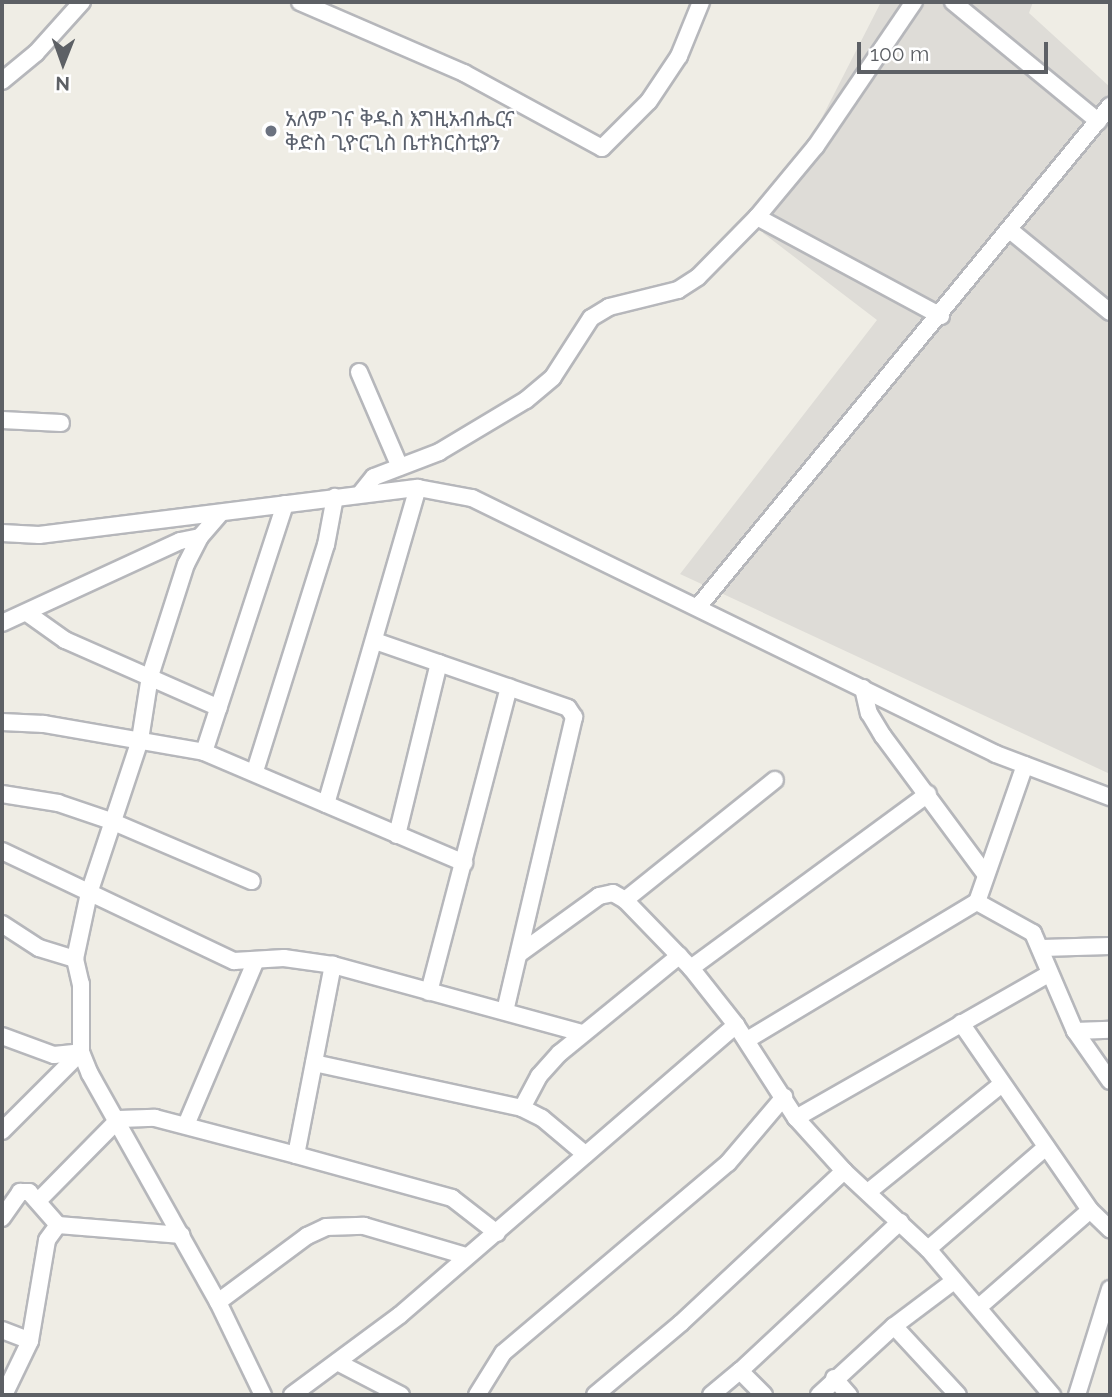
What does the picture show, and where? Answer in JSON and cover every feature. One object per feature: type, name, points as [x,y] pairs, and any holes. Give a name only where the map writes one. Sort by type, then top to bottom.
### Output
[{"type":"street","points":[[2,81],[36,53],[82,2]]},
{"type":"street","points":[[300,2],[464,73],[602,148],[649,101],[679,55],[702,2]]},
{"type":"street","points":[[360,494],[374,478],[484,428],[526,400],[553,377],[591,317],[609,307],[678,290],[698,277],[757,217],[816,146],[914,2]]},
{"type":"street","points":[[953,2],[1098,121]]},
{"type":"street","points":[[698,607],[1011,231],[1110,106]]},
{"type":"street","points":[[757,217],[941,316]]},
{"type":"street","points":[[1011,231],[1110,312]]},
{"type":"street","points":[[359,372],[400,467]]},
{"type":"street","points":[[2,420],[61,423]]},
{"type":"street","points":[[326,804],[418,488]]},
{"type":"street","points":[[2,533],[39,535],[219,515],[335,497],[418,488],[472,498],[1026,765],[1110,797]]},
{"type":"street","points":[[255,771],[326,545],[335,497]]},
{"type":"street","points":[[204,752],[268,544],[285,504]]},
{"type":"street","points":[[219,515],[200,537],[186,564],[150,676],[139,740],[89,893],[75,960],[81,984],[81,1052],[218,1301],[263,1395]]},
{"type":"street","points":[[2,623],[180,541],[200,537]]},
{"type":"street","points":[[26,613],[65,640],[219,708]]},
{"type":"street","points":[[375,641],[568,708],[574,717],[505,1011]]},
{"type":"street","points":[[397,835],[439,663]]},
{"type":"street","points":[[429,992],[509,687]]},
{"type":"street","points":[[863,688],[869,713],[883,736],[986,875]]},
{"type":"street","points":[[2,722],[44,724],[204,752],[255,771],[464,863]]},
{"type":"street","points":[[747,1040],[976,902],[1026,765]]},
{"type":"street","points":[[625,900],[775,780]]},
{"type":"street","points":[[2,794],[58,803],[111,821],[252,881]]},
{"type":"street","points":[[522,1108],[539,1076],[582,1033],[928,794]]},
{"type":"street","points":[[2,850],[234,961],[284,958],[333,965],[582,1033]]},
{"type":"street","points":[[519,954],[599,896],[613,893],[625,900],[685,962],[747,1040],[796,1118],[844,1171],[928,1249],[1052,1395]]},
{"type":"street","points":[[976,902],[1015,919],[1033,933],[1042,948],[1075,1031],[1110,1081]]},
{"type":"street","points":[[2,924],[39,948],[75,960]]},
{"type":"street","points":[[1042,948],[1110,946]]},
{"type":"street","points":[[186,1125],[256,960]]},
{"type":"street","points":[[296,1155],[333,965]]},
{"type":"street","points":[[796,1118],[1051,973]]},
{"type":"street","points":[[961,1023],[1090,1210],[1110,1229]]},
{"type":"street","points":[[292,1395],[400,1315],[736,1026]]},
{"type":"street","points":[[1075,1031],[1110,1030]]},
{"type":"street","points":[[2,1036],[54,1055],[81,1052]]},
{"type":"street","points":[[2,1130],[81,1052]]},
{"type":"street","points":[[314,1063],[522,1108],[542,1118],[586,1155]]},
{"type":"street","points":[[868,1192],[1002,1084]]},
{"type":"street","points":[[477,1395],[503,1353],[728,1163],[784,1097]]},
{"type":"street","points":[[39,1200],[119,1119],[155,1118],[452,1198],[497,1233]]},
{"type":"street","points":[[928,1249],[1046,1147]]},
{"type":"street","points":[[596,1395],[681,1323],[844,1171]]},
{"type":"street","points":[[2,1219],[20,1192],[39,1200],[58,1226],[182,1236]]},
{"type":"street","points":[[979,1307],[1090,1210]]},
{"type":"street","points":[[711,1395],[900,1222]]},
{"type":"street","points":[[4,1395],[30,1341],[47,1240],[58,1226]]},
{"type":"street","points":[[218,1301],[307,1236],[326,1227],[364,1226],[466,1256]]},
{"type":"street","points":[[818,1395],[894,1326],[954,1281]]},
{"type":"street","points":[[1077,1395],[1110,1289]]},
{"type":"street","points":[[894,1326],[958,1395]]},
{"type":"street","points":[[2,1330],[30,1341]]},
{"type":"street","points":[[337,1362],[401,1395]]},
{"type":"street","points":[[740,1371],[764,1395]]},
{"type":"street","points":[[834,1378],[849,1395]]},
{"type":"shaded area","points":[[881,2],[1033,2],[1029,13],[1110,87],[1110,774],[680,574],[877,320],[763,233]]},
{"type":"place","name":"አለም ገና ቅዱስ እግዚአብሔርና ቅድስ ጊዮርጊስ ቤተክርስቲያን","points":[[271,131]]}]
